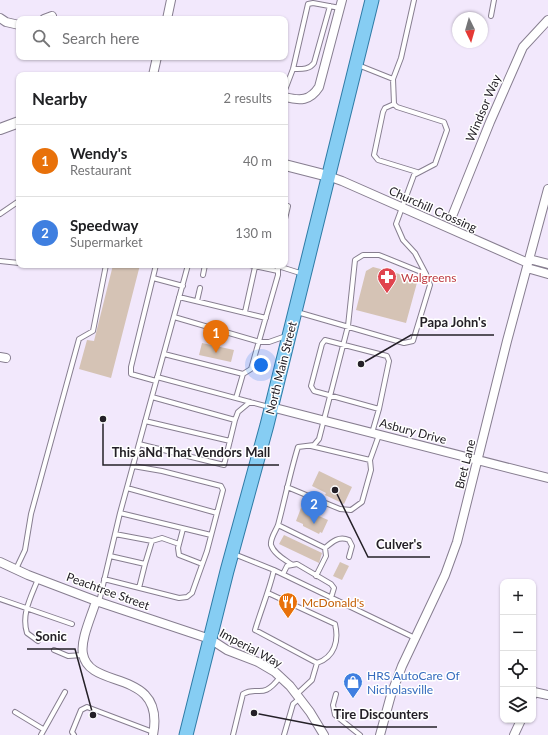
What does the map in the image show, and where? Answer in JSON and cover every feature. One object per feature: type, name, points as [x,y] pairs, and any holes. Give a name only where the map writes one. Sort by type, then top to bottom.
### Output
[{"type":"main road","name":"North Main Street","points":[[186,735],[271,407],[372,0]]},
{"type":"street","points":[[167,16],[171,0]]},
{"type":"street","points":[[288,98],[302,100],[307,99],[316,92],[322,80],[341,4]]},
{"type":"street","points":[[0,18],[6,22],[16,24]]},
{"type":"street","name":"Windsor Way","points":[[453,214],[490,122],[523,47],[548,20]]},
{"type":"street","points":[[154,72],[156,60]]},
{"type":"street","points":[[0,129],[16,123]]},
{"type":"street","points":[[288,166],[328,176]]},
{"type":"street","name":"Churchill Crossing","points":[[328,176],[336,178],[528,263]]},
{"type":"street","name":"Bret Lane","points":[[380,735],[394,685],[454,554],[548,189]]},
{"type":"street","points":[[528,263],[548,264]]},
{"type":"street","points":[[528,263],[548,274]]},
{"type":"street","name":"Asbury Drive","points":[[271,407],[548,478]]},
{"type":"street","name":"Peachtree Street","points":[[0,562],[16,570],[97,601],[210,639]]},
{"type":"street","points":[[97,601],[84,641],[83,655],[89,667],[129,684],[143,692],[152,705],[154,712],[154,734]]},
{"type":"street","name":"Imperial Way","points":[[210,639],[227,650],[258,662],[281,677],[299,696],[324,735]]},
{"type":"street","points":[[536,692],[548,695]]},
{"type":"street","points":[[514,735],[520,723]]},
{"type":"lane","points":[[394,104],[393,79],[400,58],[414,0]]},
{"type":"lane","points":[[492,16],[494,0]]},
{"type":"lane","points":[[288,82],[293,69],[308,4],[313,3],[330,6],[341,4]]},
{"type":"lane","points":[[293,69],[305,69],[311,67],[314,63],[330,6]]},
{"type":"lane","points":[[356,64],[393,79]]},
{"type":"lane","points":[[394,104],[397,107],[444,122],[446,125],[447,130],[435,164],[430,168],[417,172],[378,160],[374,155],[383,112],[385,108],[394,104]]},
{"type":"lane","points":[[294,311],[404,343],[413,341],[430,285],[415,253],[403,240],[396,224],[414,175],[417,172]]},
{"type":"lane","points":[[0,214],[16,203]]},
{"type":"lane","points":[[311,446],[319,439],[348,326],[355,260],[363,255],[379,255],[426,274]]},
{"type":"lane","points":[[0,261],[16,263]]},
{"type":"lane","points":[[16,570],[25,550],[31,514],[79,339],[93,331],[105,268]]},
{"type":"lane","points":[[155,268],[131,367],[131,374],[271,407]]},
{"type":"lane","points":[[97,601],[187,268]]},
{"type":"lane","points":[[203,275],[204,268]]},
{"type":"lane","points":[[245,312],[255,268]]},
{"type":"lane","points":[[236,398],[243,374],[251,369],[260,342],[278,271],[264,268]]},
{"type":"lane","points":[[286,268],[303,274]]},
{"type":"lane","points":[[153,278],[183,286]]},
{"type":"lane","points":[[197,301],[200,288]]},
{"type":"lane","points":[[180,297],[266,318]]},
{"type":"lane","points":[[174,318],[260,342],[269,342],[288,335]]},
{"type":"lane","points":[[287,487],[340,510],[351,510],[362,502],[371,470],[370,460],[389,361],[387,356],[325,340],[322,344],[311,386],[314,391],[379,409]]},
{"type":"lane","points":[[164,354],[243,374]]},
{"type":"lane","points":[[152,397],[235,420]]},
{"type":"lane","points":[[139,444],[224,465],[238,412],[250,402]]},
{"type":"lane","points":[[146,421],[230,441]]},
{"type":"lane","points":[[331,598],[333,587],[297,564],[291,564],[277,554],[271,545],[278,525],[298,447],[304,445],[311,446],[370,460]]},
{"type":"lane","points":[[104,579],[179,598],[187,597],[192,593],[202,564],[223,490],[221,486],[162,471],[133,466]]},
{"type":"lane","points":[[127,488],[217,513]]},
{"type":"lane","points":[[120,513],[211,535]]},
{"type":"lane","points":[[278,525],[325,548]]},
{"type":"lane","points":[[183,529],[178,548],[181,557],[202,564]]},
{"type":"lane","points":[[115,534],[152,541],[162,538],[179,544]]},
{"type":"lane","points":[[325,548],[334,540],[343,537],[349,540],[352,546],[349,557]]},
{"type":"lane","points":[[139,588],[152,541]]},
{"type":"lane","points":[[316,576],[326,556],[325,548]]},
{"type":"lane","points":[[232,553],[283,574],[415,638]]},
{"type":"lane","points":[[110,556],[145,564]]},
{"type":"lane","points":[[283,574],[287,566],[291,564]]},
{"type":"lane","points":[[268,593],[312,612],[335,624],[337,634],[334,648],[326,660],[317,663],[255,630],[261,608],[268,593],[274,570]]},
{"type":"lane","points":[[38,578],[26,608],[24,624],[27,634],[38,641]]},
{"type":"lane","points":[[0,600],[72,624]]},
{"type":"lane","points":[[54,650],[68,656],[83,655]]},
{"type":"lane","points":[[284,735],[293,704],[312,680],[317,663]]},
{"type":"lane","points":[[233,735],[243,694],[247,692],[264,692],[273,686],[281,677]]},
{"type":"lane","points":[[41,735],[65,692]]},
{"type":"lane","points":[[336,694],[333,704],[335,716],[360,735]]},
{"type":"lane","points":[[74,735],[72,732],[81,710],[87,707],[154,734]]},
{"type":"lane","points":[[16,712],[43,729]]},
{"type":"building","name":"Walgreens","points":[[373,267],[418,279],[406,323],[356,310],[366,271]]},
{"type":"building","points":[[112,268],[139,268],[111,378],[79,369],[87,340],[94,341]]},
{"type":"building","points":[[202,343],[234,350],[231,362],[199,355]]},
{"type":"building","points":[[319,471],[352,487],[344,504],[325,495],[326,493],[312,486]]},
{"type":"building","points":[[301,508],[328,520],[322,533],[320,532],[319,534],[296,521]]},
{"type":"building","points":[[284,535],[322,553],[319,563],[279,544]]},
{"type":"building","points":[[340,562],[349,566],[342,580],[333,576]]},
{"type":"place","name":"Walgreens","points":[[387,294]]},
{"type":"place","name":"Wendy's","points":[[216,353]]},
{"type":"place","name":"Papa John's","points":[[361,364]]},
{"type":"place","name":"This aNd That Vendors Mall","points":[[103,419]]},
{"type":"place","name":"Culver's","points":[[335,490]]},
{"type":"place","name":"Speedway","points":[[314,524]]},
{"type":"place","name":"McDonald's","points":[[288,619]]},
{"type":"place","name":"HRS AutoCare Of Nicholasville","points":[[353,699]]},
{"type":"place","name":"Tire Discounters","points":[[254,713]]},
{"type":"place","name":"Sonic","points":[[93,715]]}]
